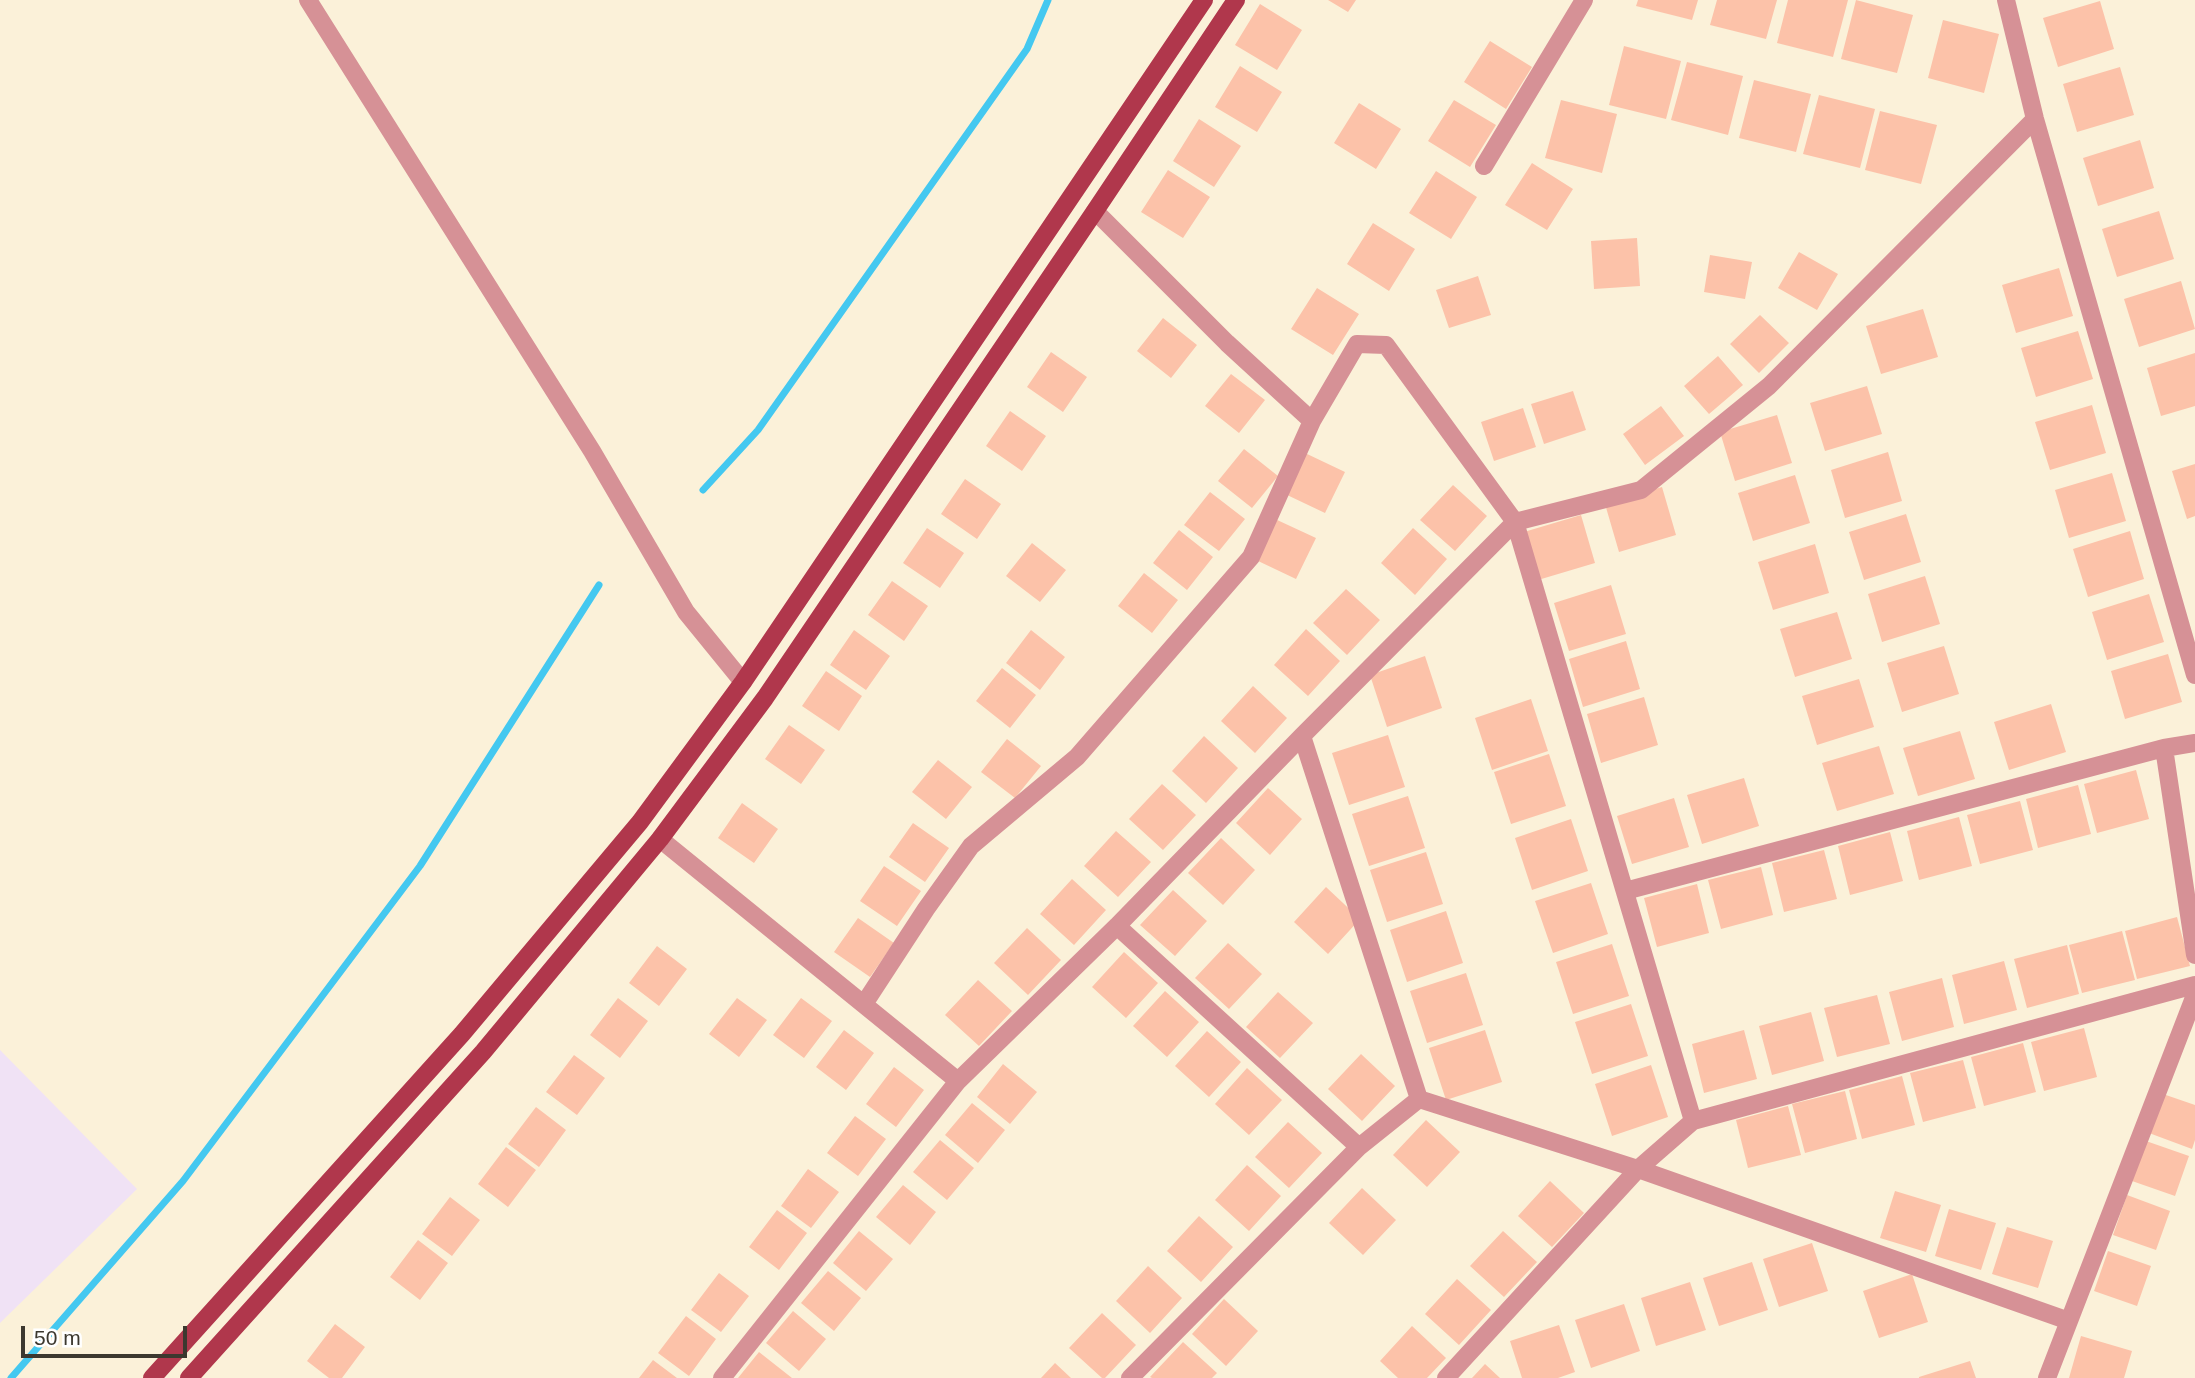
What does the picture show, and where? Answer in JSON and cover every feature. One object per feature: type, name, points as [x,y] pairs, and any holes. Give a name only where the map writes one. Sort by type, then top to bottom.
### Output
[{"type":"main road","points":[[152,1378],[463,1034],[640,822],[743,682],[1203,0]]},
{"type":"main road","points":[[189,1378],[483,1052],[660,839],[765,698],[1236,0]]},
{"type":"street","points":[[308,0],[592,451],[686,612],[743,682]]},
{"type":"street","points":[[1484,166],[1584,0]]},
{"type":"street","points":[[2006,0],[2035,119],[2195,675]]},
{"type":"street","points":[[722,1378],[958,1081],[1116,926],[1301,736],[1516,522],[1641,490],[1769,386],[2035,119]]},
{"type":"street","points":[[1096,211],[1227,343],[1312,421]]},
{"type":"street","points":[[864,1004],[971,846],[1077,757],[1251,557],[1312,421],[1357,344],[1386,345],[1516,522],[1693,1121]]},
{"type":"street","points":[[1301,736],[1419,1099]]},
{"type":"street","points":[[1625,891],[2164,748],[2195,743]]},
{"type":"street","points":[[2164,748],[2195,955]]},
{"type":"street","points":[[660,839],[958,1081]]},
{"type":"street","points":[[1116,926],[1359,1147]]},
{"type":"street","points":[[1446,1378],[1638,1169],[1693,1121],[2195,985]]},
{"type":"street","points":[[2047,1378],[2195,995]]},
{"type":"street","points":[[1130,1378],[1359,1147],[1419,1099]]},
{"type":"street","points":[[1419,1099],[1638,1169],[2069,1321]]},
{"type":"shaded area","points":[[0,1050],[137,1189],[0,1323]]},
{"type":"building","points":[[1328,0],[1356,0],[1348,12]]},
{"type":"building","points":[[1638,0],[1698,0],[1692,20],[1636,6]]},
{"type":"building","points":[[1717,0],[1777,0],[1766,39],[1710,25]]},
{"type":"building","points":[[1788,0],[1848,0],[1833,57],[1777,43]]},
{"type":"building","points":[[1856,0],[1913,15],[1897,73],[1841,59]]},
{"type":"building","points":[[2100,1],[2114,49],[2058,67],[2043,18]]},
{"type":"building","points":[[1260,4],[1302,30],[1277,70],[1235,45]]},
{"type":"building","points":[[1943,20],[1999,34],[1984,93],[1928,78]]},
{"type":"building","points":[[1490,41],[1532,67],[1506,109],[1464,82]]},
{"type":"building","points":[[1624,46],[1681,61],[1666,119],[1609,105]]},
{"type":"building","points":[[1687,62],[1743,76],[1728,135],[1671,120]]},
{"type":"building","points":[[1240,66],[1282,92],[1257,132],[1215,107]]},
{"type":"building","points":[[2120,67],[2134,115],[2077,132],[2063,84]]},
{"type":"building","points":[[1754,80],[1811,94],[1796,152],[1739,138]]},
{"type":"building","points":[[1819,95],[1875,109],[1860,168],[1803,154]]},
{"type":"building","points":[[1454,100],[1496,125],[1470,167],[1428,141]]},
{"type":"building","points":[[1561,100],[1617,114],[1602,173],[1545,158]]},
{"type":"building","points":[[1359,103],[1401,129],[1376,169],[1334,143]]},
{"type":"building","points":[[1880,111],[1937,125],[1921,184],[1865,170]]},
{"type":"building","points":[[1199,119],[1241,146],[1214,187],[1173,161]]},
{"type":"building","points":[[2140,140],[2154,188],[2098,206],[2083,158]]},
{"type":"building","points":[[1532,163],[1573,189],[1547,230],[1505,205]]},
{"type":"building","points":[[1168,170],[1210,197],[1183,238],[1141,212]]},
{"type":"building","points":[[1436,171],[1477,197],[1451,239],[1409,213]]},
{"type":"building","points":[[2159,211],[2174,259],[2117,277],[2102,229]]},
{"type":"building","points":[[1373,223],[1415,249],[1389,291],[1347,264]]},
{"type":"building","points":[[1637,238],[1640,286],[1594,289],[1591,241]]},
{"type":"building","points":[[1799,252],[1838,274],[1817,310],[1778,288]]},
{"type":"building","points":[[1710,255],[1752,262],[1745,299],[1704,292]]},
{"type":"building","points":[[2059,268],[2073,316],[2016,333],[2002,285]]},
{"type":"building","points":[[1478,276],[1491,315],[1449,328],[1436,290]]},
{"type":"building","points":[[2181,281],[2195,329],[2139,347],[2124,299]]},
{"type":"building","points":[[1317,288],[1359,314],[1333,355],[1291,329]]},
{"type":"building","points":[[1923,309],[1938,357],[1881,374],[1866,326]]},
{"type":"building","points":[[1760,315],[1789,343],[1759,373],[1730,344]]},
{"type":"building","points":[[1163,318],[1197,345],[1171,378],[1137,351]]},
{"type":"building","points":[[2078,331],[2093,379],[2036,397],[2021,348]]},
{"type":"building","points":[[1051,352],[1087,377],[1063,412],[1027,387]]},
{"type":"building","points":[[2195,353],[2195,406],[2161,416],[2147,368]]},
{"type":"building","points":[[1718,356],[1743,385],[1709,414],[1684,386]]},
{"type":"building","points":[[1231,374],[1265,400],[1239,433],[1205,406]]},
{"type":"building","points":[[1867,386],[1882,434],[1825,451],[1810,403]]},
{"type":"building","points":[[1573,391],[1586,430],[1544,444],[1531,404]]},
{"type":"building","points":[[2092,405],[2106,453],[2050,470],[2035,422]]},
{"type":"building","points":[[1661,406],[1684,436],[1645,465],[1623,434]]},
{"type":"building","points":[[1523,408],[1536,447],[1494,461],[1481,422]]},
{"type":"building","points":[[1010,411],[1046,436],[1022,471],[986,446]]},
{"type":"building","points":[[1777,415],[1792,463],[1735,481],[1720,432]]},
{"type":"building","points":[[1244,449],[1278,476],[1252,508],[1218,481]]},
{"type":"building","points":[[1888,452],[1902,501],[1845,518],[1831,470]]},
{"type":"building","points":[[1305,453],[1345,472],[1325,513],[1285,494]]},
{"type":"building","points":[[2195,464],[2195,516],[2187,519],[2172,471]]},
{"type":"building","points":[[2112,473],[2126,521],[2069,538],[2055,490]]},
{"type":"building","points":[[1795,475],[1810,523],[1753,541],[1738,493]]},
{"type":"building","points":[[965,479],[1001,504],[977,539],[941,514]]},
{"type":"building","points":[[1453,485],[1487,516],[1455,551],[1420,520]]},
{"type":"building","points":[[1662,487],[1676,535],[1619,552],[1605,504]]},
{"type":"building","points":[[1210,492],[1245,519],[1219,551],[1184,525]]},
{"type":"building","points":[[1906,514],[1921,562],[1864,580],[1849,532]]},
{"type":"building","points":[[1581,515],[1595,563],[1538,580],[1524,532]]},
{"type":"building","points":[[1275,519],[1316,538],[1296,579],[1256,560]]},
{"type":"building","points":[[927,528],[964,553],[940,588],[903,563]]},
{"type":"building","points":[[1413,528],[1447,559],[1415,595],[1381,563]]},
{"type":"building","points":[[1179,530],[1213,557],[1187,590],[1153,563]]},
{"type":"building","points":[[2130,531],[2144,579],[2088,597],[2073,549]]},
{"type":"building","points":[[1032,543],[1066,570],[1040,602],[1006,576]]},
{"type":"building","points":[[1815,544],[1829,593],[1773,610],[1758,562]]},
{"type":"building","points":[[1144,573],[1178,600],[1152,633],[1118,606]]},
{"type":"building","points":[[1925,576],[1940,624],[1882,642],[1868,594]]},
{"type":"building","points":[[892,581],[928,606],[904,641],[868,615]]},
{"type":"building","points":[[1611,585],[1626,634],[1569,651],[1554,603]]},
{"type":"building","points":[[1346,589],[1380,620],[1347,655],[1313,623]]},
{"type":"building","points":[[2149,594],[2164,642],[2107,660],[2092,612]]},
{"type":"building","points":[[1837,612],[1852,659],[1795,677],[1780,629]]},
{"type":"building","points":[[1306,629],[1340,661],[1308,696],[1274,665]]},
{"type":"building","points":[[854,630],[890,656],[866,690],[830,665]]},
{"type":"building","points":[[1031,630],[1065,657],[1040,690],[1006,663]]},
{"type":"building","points":[[1626,641],[1640,689],[1583,707],[1569,659]]},
{"type":"building","points":[[1944,646],[1959,694],[1902,712],[1887,663]]},
{"type":"building","points":[[2168,654],[2182,702],[2125,719],[2111,671]]},
{"type":"building","points":[[1425,656],[1442,708],[1387,727],[1370,675]]},
{"type":"building","points":[[1002,668],[1036,695],[1010,728],[976,701]]},
{"type":"building","points":[[826,671],[862,696],[839,731],[802,706]]},
{"type":"building","points":[[1859,679],[1874,727],[1817,745],[1802,696]]},
{"type":"building","points":[[1253,686],[1287,718],[1255,753],[1221,721]]},
{"type":"building","points":[[1644,697],[1658,745],[1601,763],[1587,714]]},
{"type":"building","points":[[1531,699],[1548,751],[1492,770],[1475,718]]},
{"type":"building","points":[[2051,704],[2066,752],[2009,770],[1994,722]]},
{"type":"building","points":[[789,725],[825,750],[801,784],[765,759]]},
{"type":"building","points":[[1960,731],[1975,779],[1918,796],[1903,748]]},
{"type":"building","points":[[1388,735],[1405,787],[1349,805],[1332,753]]},
{"type":"building","points":[[1204,736],[1238,768],[1206,803],[1172,771]]},
{"type":"building","points":[[1007,739],[1041,766],[1015,798],[981,772]]},
{"type":"building","points":[[1879,746],[1894,794],[1837,811],[1822,763]]},
{"type":"building","points":[[1549,754],[1566,806],[1511,824],[1494,772]]},
{"type":"building","points":[[938,760],[972,787],[946,819],[912,792]]},
{"type":"building","points":[[2136,770],[2149,819],[2097,833],[2084,784]]},
{"type":"building","points":[[1744,778],[1759,826],[1702,844],[1687,795]]},
{"type":"building","points":[[1162,784],[1196,815],[1163,850],[1129,819]]},
{"type":"building","points":[[2078,785],[2091,834],[2038,848],[2026,799]]},
{"type":"building","points":[[1268,788],[1302,819],[1270,855],[1236,823]]},
{"type":"building","points":[[1408,796],[1425,848],[1369,866],[1352,814]]},
{"type":"building","points":[[1674,798],[1689,847],[1632,864],[1617,816]]},
{"type":"building","points":[[2020,801],[2033,850],[1980,864],[1967,815]]},
{"type":"building","points":[[742,803],[778,829],[754,863],[718,838]]},
{"type":"building","points":[[1959,817],[1972,866],[1919,880],[1907,831]]},
{"type":"building","points":[[1571,819],[1588,871],[1532,890],[1515,838]]},
{"type":"building","points":[[913,823],[949,848],[925,882],[889,857]]},
{"type":"building","points":[[1116,831],[1151,862],[1118,897],[1084,866]]},
{"type":"building","points":[[1890,832],[1903,881],[1850,895],[1838,846]]},
{"type":"building","points":[[1221,838],[1255,870],[1223,905],[1188,873]]},
{"type":"building","points":[[1824,850],[1837,899],[1784,912],[1772,863]]},
{"type":"building","points":[[1426,852],[1443,904],[1387,922],[1370,870]]},
{"type":"building","points":[[884,866],[921,891],[897,926],[860,901]]},
{"type":"building","points":[[1761,867],[1773,915],[1721,929],[1708,880]]},
{"type":"building","points":[[1072,879],[1106,910],[1074,945],[1040,914]]},
{"type":"building","points":[[1591,883],[1608,934],[1553,953],[1535,901]]},
{"type":"building","points":[[1697,884],[1709,933],[1657,947],[1644,898]]},
{"type":"building","points":[[1326,887],[1360,919],[1328,954],[1294,922]]},
{"type":"building","points":[[1173,890],[1207,921],[1175,956],[1140,925]]},
{"type":"building","points":[[1446,911],[1463,963],[1407,982],[1390,930]]},
{"type":"building","points":[[2177,917],[2190,966],[2137,979],[2125,931]]},
{"type":"building","points":[[858,918],[894,943],[870,977],[834,952]]},
{"type":"building","points":[[1027,928],[1061,960],[1028,995],[994,963]]},
{"type":"building","points":[[2122,931],[2135,980],[2082,993],[2069,945]]},
{"type":"building","points":[[1228,943],[1262,974],[1229,1009],[1195,978]]},
{"type":"building","points":[[1612,944],[1629,996],[1573,1014],[1556,962]]},
{"type":"building","points":[[2067,945],[2079,994],[2027,1008],[2014,959]]},
{"type":"building","points":[[657,946],[687,969],[659,1006],[629,983]]},
{"type":"building","points":[[1124,952],[1158,983],[1126,1018],[1092,987]]},
{"type":"building","points":[[2004,961],[2017,1010],[1964,1024],[1952,975]]},
{"type":"building","points":[[1466,973],[1483,1025],[1427,1043],[1410,991]]},
{"type":"building","points":[[1942,978],[1954,1027],[1902,1041],[1889,992]]},
{"type":"building","points":[[978,980],[1012,1011],[979,1046],[945,1015]]},
{"type":"building","points":[[1165,991],[1199,1022],[1167,1057],[1133,1026]]},
{"type":"building","points":[[1278,992],[1313,1023],[1280,1058],[1246,1027]]},
{"type":"building","points":[[1877,995],[1890,1044],[1837,1057],[1824,1008]]},
{"type":"building","points":[[618,998],[648,1021],[620,1058],[590,1035]]},
{"type":"building","points":[[737,998],[767,1020],[739,1057],[709,1034]]},
{"type":"building","points":[[801,998],[832,1021],[804,1058],[773,1035]]},
{"type":"building","points":[[1631,1004],[1648,1056],[1592,1074],[1575,1022]]},
{"type":"building","points":[[1811,1012],[1824,1061],[1772,1075],[1759,1026]]},
{"type":"building","points":[[2084,1028],[2097,1077],[2044,1091],[2031,1042]]},
{"type":"building","points":[[844,1030],[874,1053],[846,1090],[816,1067]]},
{"type":"building","points":[[1485,1030],[1502,1082],[1446,1100],[1429,1048]]},
{"type":"building","points":[[1744,1030],[1757,1079],[1704,1093],[1692,1044]]},
{"type":"building","points":[[1207,1031],[1241,1062],[1209,1097],[1175,1066]]},
{"type":"building","points":[[2023,1043],[2036,1092],[1984,1106],[1971,1057]]},
{"type":"building","points":[[1361,1054],[1395,1086],[1362,1121],[1328,1089]]},
{"type":"building","points":[[574,1055],[605,1078],[577,1115],[546,1092]]},
{"type":"building","points":[[1963,1060],[1976,1108],[1923,1122],[1910,1073]]},
{"type":"building","points":[[1003,1064],[1037,1092],[1010,1124],[977,1097]]},
{"type":"building","points":[[1651,1065],[1668,1117],[1612,1136],[1595,1084]]},
{"type":"building","points":[[894,1067],[924,1090],[896,1127],[866,1104]]},
{"type":"building","points":[[1247,1068],[1282,1100],[1249,1135],[1215,1104]]},
{"type":"building","points":[[1902,1076],[1915,1125],[1862,1139],[1849,1090]]},
{"type":"building","points":[[1845,1091],[1857,1139],[1805,1153],[1792,1104]]},
{"type":"building","points":[[2163,1094],[2195,1105],[2195,1140],[2192,1149],[2149,1133]]},
{"type":"building","points":[[972,1103],[1005,1130],[978,1163],[945,1135]]},
{"type":"building","points":[[1788,1106],[1801,1155],[1748,1168],[1736,1120]]},
{"type":"building","points":[[536,1107],[566,1130],[539,1167],[508,1144]]},
{"type":"building","points":[[855,1116],[886,1139],[858,1176],[827,1153]]},
{"type":"building","points":[[1426,1120],[1460,1152],[1427,1187],[1393,1155]]},
{"type":"building","points":[[1288,1122],[1322,1153],[1289,1188],[1255,1157]]},
{"type":"building","points":[[940,1140],[974,1168],[947,1200],[913,1172]]},
{"type":"building","points":[[2146,1141],[2189,1156],[2175,1196],[2132,1181]]},
{"type":"building","points":[[506,1147],[536,1170],[508,1207],[478,1184]]},
{"type":"building","points":[[1247,1165],[1281,1196],[1249,1231],[1215,1200]]},
{"type":"building","points":[[808,1169],[839,1192],[811,1228],[781,1206]]},
{"type":"building","points":[[1550,1181],[1584,1213],[1552,1247],[1518,1216]]},
{"type":"building","points":[[903,1185],[936,1212],[910,1245],[876,1217]]},
{"type":"building","points":[[1362,1188],[1396,1220],[1363,1255],[1329,1223]]},
{"type":"building","points":[[1895,1191],[1941,1205],[1926,1252],[1880,1238]]},
{"type":"building","points":[[2127,1195],[2170,1211],[2156,1250],[2113,1235]]},
{"type":"building","points":[[450,1197],[480,1220],[452,1256],[422,1234]]},
{"type":"building","points":[[1949,1209],[1996,1223],[1981,1270],[1935,1256]]},
{"type":"building","points":[[777,1210],[807,1233],[779,1270],[749,1247]]},
{"type":"building","points":[[1199,1216],[1233,1247],[1201,1282],[1167,1251]]},
{"type":"building","points":[[2007,1227],[2053,1241],[2038,1288],[1992,1274]]},
{"type":"building","points":[[859,1231],[893,1259],[866,1291],[833,1263]]},
{"type":"building","points":[[1503,1231],[1537,1262],[1504,1297],[1470,1266]]},
{"type":"building","points":[[418,1240],[448,1263],[420,1300],[390,1277]]},
{"type":"building","points":[[1812,1243],[1828,1291],[1779,1307],[1763,1259]]},
{"type":"building","points":[[2108,1251],[2151,1266],[2137,1306],[2094,1291]]},
{"type":"building","points":[[1752,1262],[1768,1310],[1719,1326],[1703,1278]]},
{"type":"building","points":[[1148,1266],[1182,1298],[1150,1333],[1116,1301]]},
{"type":"building","points":[[828,1271],[861,1298],[834,1331],[801,1303]]},
{"type":"building","points":[[719,1273],[749,1296],[721,1332],[691,1310]]},
{"type":"building","points":[[1912,1274],[1928,1322],[1879,1338],[1863,1291]]},
{"type":"building","points":[[1457,1279],[1491,1310],[1459,1345],[1425,1314]]},
{"type":"building","points":[[1690,1282],[1706,1330],[1656,1346],[1641,1298]]},
{"type":"building","points":[[1224,1299],[1258,1331],[1226,1366],[1192,1334]]},
{"type":"building","points":[[1624,1304],[1640,1351],[1591,1368],[1575,1320]]},
{"type":"building","points":[[793,1311],[826,1339],[799,1371],[766,1343]]},
{"type":"building","points":[[1102,1313],[1136,1345],[1105,1378],[1069,1348]]},
{"type":"building","points":[[686,1316],[716,1339],[689,1376],[658,1353]]},
{"type":"building","points":[[335,1324],[365,1347],[342,1378],[329,1378],[307,1361]]},
{"type":"building","points":[[1559,1325],[1575,1372],[1558,1378],[1522,1378],[1510,1341]]},
{"type":"building","points":[[1412,1326],[1446,1358],[1427,1378],[1398,1378],[1380,1361]]},
{"type":"building","points":[[2081,1336],[2132,1351],[2124,1378],[2069,1378]]},
{"type":"building","points":[[1183,1342],[1217,1373],[1212,1378],[1150,1377]]},
{"type":"building","points":[[759,1352],[792,1378],[738,1378]]},
{"type":"building","points":[[653,1360],[677,1378],[639,1378]]},
{"type":"building","points":[[1970,1361],[1976,1378],[1919,1378],[1919,1377]]},
{"type":"building","points":[[1055,1363],[1071,1378],[1041,1378]]},
{"type":"building","points":[[1485,1364],[1500,1378],[1472,1378]]},
{"type":"waterway","points":[[703,490],[758,430],[1027,49],[1048,0]]},
{"type":"waterway","points":[[11,1378],[183,1181],[420,866],[599,585]]}]
